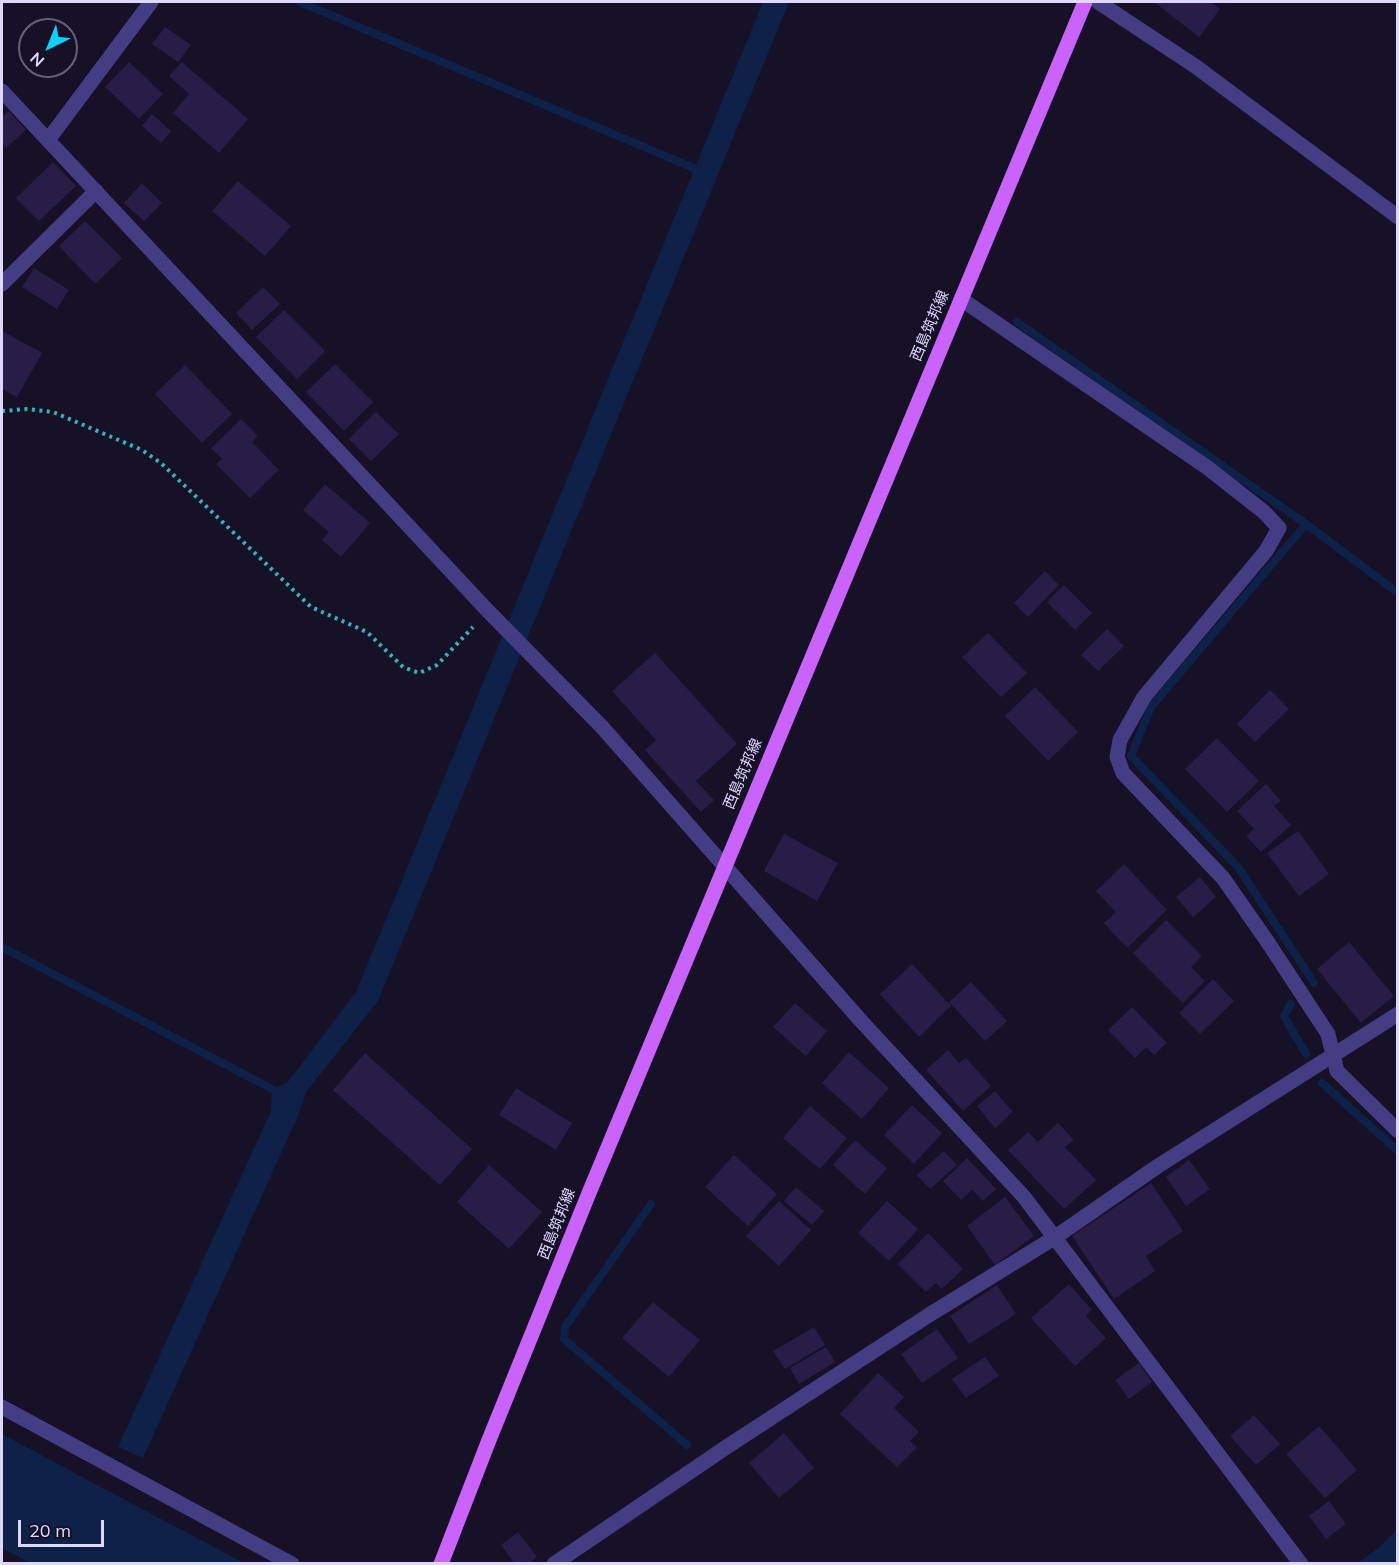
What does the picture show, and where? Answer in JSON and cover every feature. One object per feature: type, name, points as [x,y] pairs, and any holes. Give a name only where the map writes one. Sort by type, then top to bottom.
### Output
[{"type":"main road","name":"西島筑邦線","points":[[441,1563],[554,1278],[1085,2]]},
{"type":"street","points":[[48,140],[151,2]]},
{"type":"street","points":[[1098,2],[1196,66],[1398,217]]},
{"type":"street","points":[[2,91],[493,616],[602,727],[862,1022],[1024,1197],[1301,1563]]},
{"type":"street","points":[[2,284],[96,190]]},
{"type":"street","points":[[961,299],[1208,468],[1264,512],[1279,528],[1266,551],[1144,697],[1120,740],[1117,757],[1123,773],[1223,878],[1328,1034],[1337,1071],[1398,1131]]},
{"type":"street","points":[[554,1563],[738,1439],[1054,1238],[1158,1166],[1398,1014]]},
{"type":"street","points":[[2,1407],[292,1563]]},
{"type":"path","points":[[2,411],[27,409],[53,412],[142,450],[161,462],[311,607],[366,632],[403,667],[420,672],[437,665],[493,616]]},
{"type":"water","points":[[763,2],[789,2],[378,1001],[307,1091],[297,1118],[143,1458],[118,1447],[271,1111],[272,1089],[288,1082],[356,992]]},
{"type":"water","points":[[2,1434],[244,1563],[30,1563],[2,1548]]},
{"type":"water","points":[[1397,1529],[1397,1563],[1358,1563],[1381,1546]]},
{"type":"building","points":[[1154,2],[1211,2],[1220,9],[1199,37]]},
{"type":"building","points":[[165,27],[191,45],[178,62],[152,44]]},
{"type":"building","points":[[129,62],[163,94],[139,119],[105,87]]},
{"type":"building","points":[[182,62],[248,119],[219,153],[173,113],[189,94],[169,76]]},
{"type":"building","points":[[9,111],[26,130],[6,148],[2,142],[2,117]]},
{"type":"building","points":[[152,114],[171,131],[161,143],[142,126]]},
{"type":"building","points":[[53,162],[76,186],[39,221],[16,198]]},
{"type":"building","points":[[238,181],[291,226],[265,256],[212,211]]},
{"type":"building","points":[[142,183],[162,203],[144,221],[124,203]]},
{"type":"building","points":[[85,221],[122,258],[95,284],[59,246]]},
{"type":"building","points":[[34,268],[69,290],[57,309],[22,287]]},
{"type":"building","points":[[263,287],[280,304],[252,330],[236,313]]},
{"type":"building","points":[[284,310],[325,351],[297,379],[256,337]]},
{"type":"building","points":[[2,331],[42,353],[17,397],[2,389]]},
{"type":"building","points":[[335,364],[373,402],[344,431],[306,392]]},
{"type":"building","points":[[185,365],[232,414],[202,443],[155,394]]},
{"type":"building","points":[[376,412],[399,434],[371,461],[349,439]]},
{"type":"building","points":[[241,419],[258,436],[252,442],[279,470],[250,498],[216,464],[222,459],[211,448]]},
{"type":"building","points":[[325,484],[370,523],[341,557],[322,540],[329,532],[303,510]]},
{"type":"building","points":[[1045,571],[1059,585],[1028,617],[1014,603]]},
{"type":"building","points":[[1064,585],[1092,613],[1075,630],[1047,602]]},
{"type":"building","points":[[1107,629],[1124,646],[1098,671],[1081,655]]},
{"type":"building","points":[[988,633],[1027,673],[1001,697],[962,657]]},
{"type":"building","points":[[655,653],[737,744],[696,781],[714,800],[701,812],[645,750],[656,740],[612,691]]},
{"type":"building","points":[[1035,687],[1078,732],[1048,761],[1005,716]]},
{"type":"building","points":[[1270,690],[1289,709],[1255,742],[1237,724]]},
{"type":"building","points":[[1217,738],[1259,781],[1227,812],[1185,769]]},
{"type":"building","points":[[1266,784],[1281,801],[1274,806],[1291,825],[1261,852],[1246,836],[1254,829],[1237,811]]},
{"type":"building","points":[[1298,831],[1329,874],[1299,896],[1267,853]]},
{"type":"building","points":[[784,834],[838,863],[817,901],[764,871]]},
{"type":"building","points":[[1124,864],[1167,910],[1127,948],[1104,923],[1116,912],[1096,891]]},
{"type":"building","points":[[1200,877],[1216,897],[1193,917],[1176,897]]},
{"type":"building","points":[[1166,920],[1202,956],[1191,967],[1205,981],[1183,1003],[1133,953]]},
{"type":"building","points":[[1349,942],[1394,996],[1361,1023],[1317,969]]},
{"type":"building","points":[[912,964],[951,1006],[919,1037],[880,994]]},
{"type":"building","points":[[1213,979],[1234,1001],[1200,1034],[1179,1013]]},
{"type":"building","points":[[971,982],[1007,1021],[985,1041],[949,1002]]},
{"type":"building","points":[[795,1003],[827,1031],[806,1056],[773,1027]]},
{"type":"building","points":[[1132,1007],[1167,1043],[1154,1055],[1146,1047],[1135,1058],[1108,1030]]},
{"type":"building","points":[[948,1050],[959,1063],[966,1058],[991,1086],[963,1111],[926,1070]]},
{"type":"building","points":[[849,1052],[889,1088],[862,1119],[822,1083]]},
{"type":"building","points":[[365,1053],[472,1149],[440,1185],[333,1090]]},
{"type":"building","points":[[516,1088],[572,1123],[556,1150],[499,1115]]},
{"type":"building","points":[[995,1091],[1013,1112],[995,1128],[977,1106]]},
{"type":"building","points":[[912,1105],[942,1133],[914,1164],[884,1135]]},
{"type":"building","points":[[810,1106],[847,1138],[820,1169],[783,1138]]},
{"type":"building","points":[[1058,1123],[1074,1140],[1065,1147],[1096,1180],[1064,1209],[1008,1150],[1028,1132],[1038,1142]]},
{"type":"building","points":[[855,1140],[887,1168],[865,1194],[833,1165]]},
{"type":"building","points":[[944,1151],[957,1165],[930,1189],[917,1175]]},
{"type":"building","points":[[734,1155],[777,1194],[748,1226],[705,1187]]},
{"type":"building","points":[[967,1158],[996,1189],[983,1201],[972,1190],[961,1200],[943,1181]]},
{"type":"building","points":[[1189,1160],[1210,1189],[1186,1206],[1166,1177]]},
{"type":"building","points":[[489,1165],[542,1212],[509,1249],[457,1202]]},
{"type":"building","points":[[1151,1183],[1183,1231],[1146,1256],[1155,1271],[1114,1299],[1072,1236]]},
{"type":"building","points":[[796,1187],[824,1211],[812,1225],[784,1201]]},
{"type":"building","points":[[1005,1197],[1034,1236],[995,1265],[967,1226]]},
{"type":"building","points":[[779,1201],[811,1230],[779,1266],[746,1236]]},
{"type":"building","points":[[887,1201],[918,1229],[889,1261],[858,1233]]},
{"type":"building","points":[[928,1233],[963,1269],[942,1289],[936,1283],[926,1292],[898,1264]]},
{"type":"building","points":[[1069,1284],[1092,1310],[1086,1316],[1106,1338],[1075,1366],[1031,1318]]},
{"type":"building","points":[[997,1285],[1016,1314],[969,1344],[950,1316]]},
{"type":"building","points":[[653,1302],[700,1340],[669,1377],[622,1338]]},
{"type":"building","points":[[814,1327],[825,1345],[785,1369],[773,1351]]},
{"type":"building","points":[[937,1329],[958,1358],[922,1383],[901,1354]]},
{"type":"building","points":[[826,1347],[835,1362],[799,1384],[790,1368]]},
{"type":"building","points":[[985,1357],[999,1376],[966,1398],[952,1379]]},
{"type":"building","points":[[1139,1363],[1152,1382],[1129,1399],[1115,1380]]},
{"type":"building","points":[[878,1373],[904,1397],[894,1408],[919,1432],[910,1441],[917,1447],[897,1467],[840,1414]]},
{"type":"building","points":[[1254,1415],[1280,1444],[1256,1465],[1230,1436]]},
{"type":"building","points":[[1319,1426],[1357,1470],[1325,1498],[1286,1454]]},
{"type":"building","points":[[784,1433],[814,1468],[779,1498],[749,1463]]},
{"type":"building","points":[[1329,1501],[1346,1524],[1326,1539],[1309,1516]]},
{"type":"building","points":[[518,1532],[537,1557],[528,1564],[515,1564],[501,1545]]},
{"type":"waterway","points":[[300,2],[694,168]]},
{"type":"waterway","points":[[1017,322],[1306,524],[1398,593]]},
{"type":"waterway","points":[[1306,524],[1151,707],[1131,756],[1238,867],[1314,983]]},
{"type":"waterway","points":[[2,947],[272,1089]]},
{"type":"waterway","points":[[1291,1004],[1284,1016],[1306,1054]]},
{"type":"waterway","points":[[1322,1083],[1398,1151]]},
{"type":"waterway","points":[[651,1204],[565,1327],[564,1339],[687,1445]]}]
